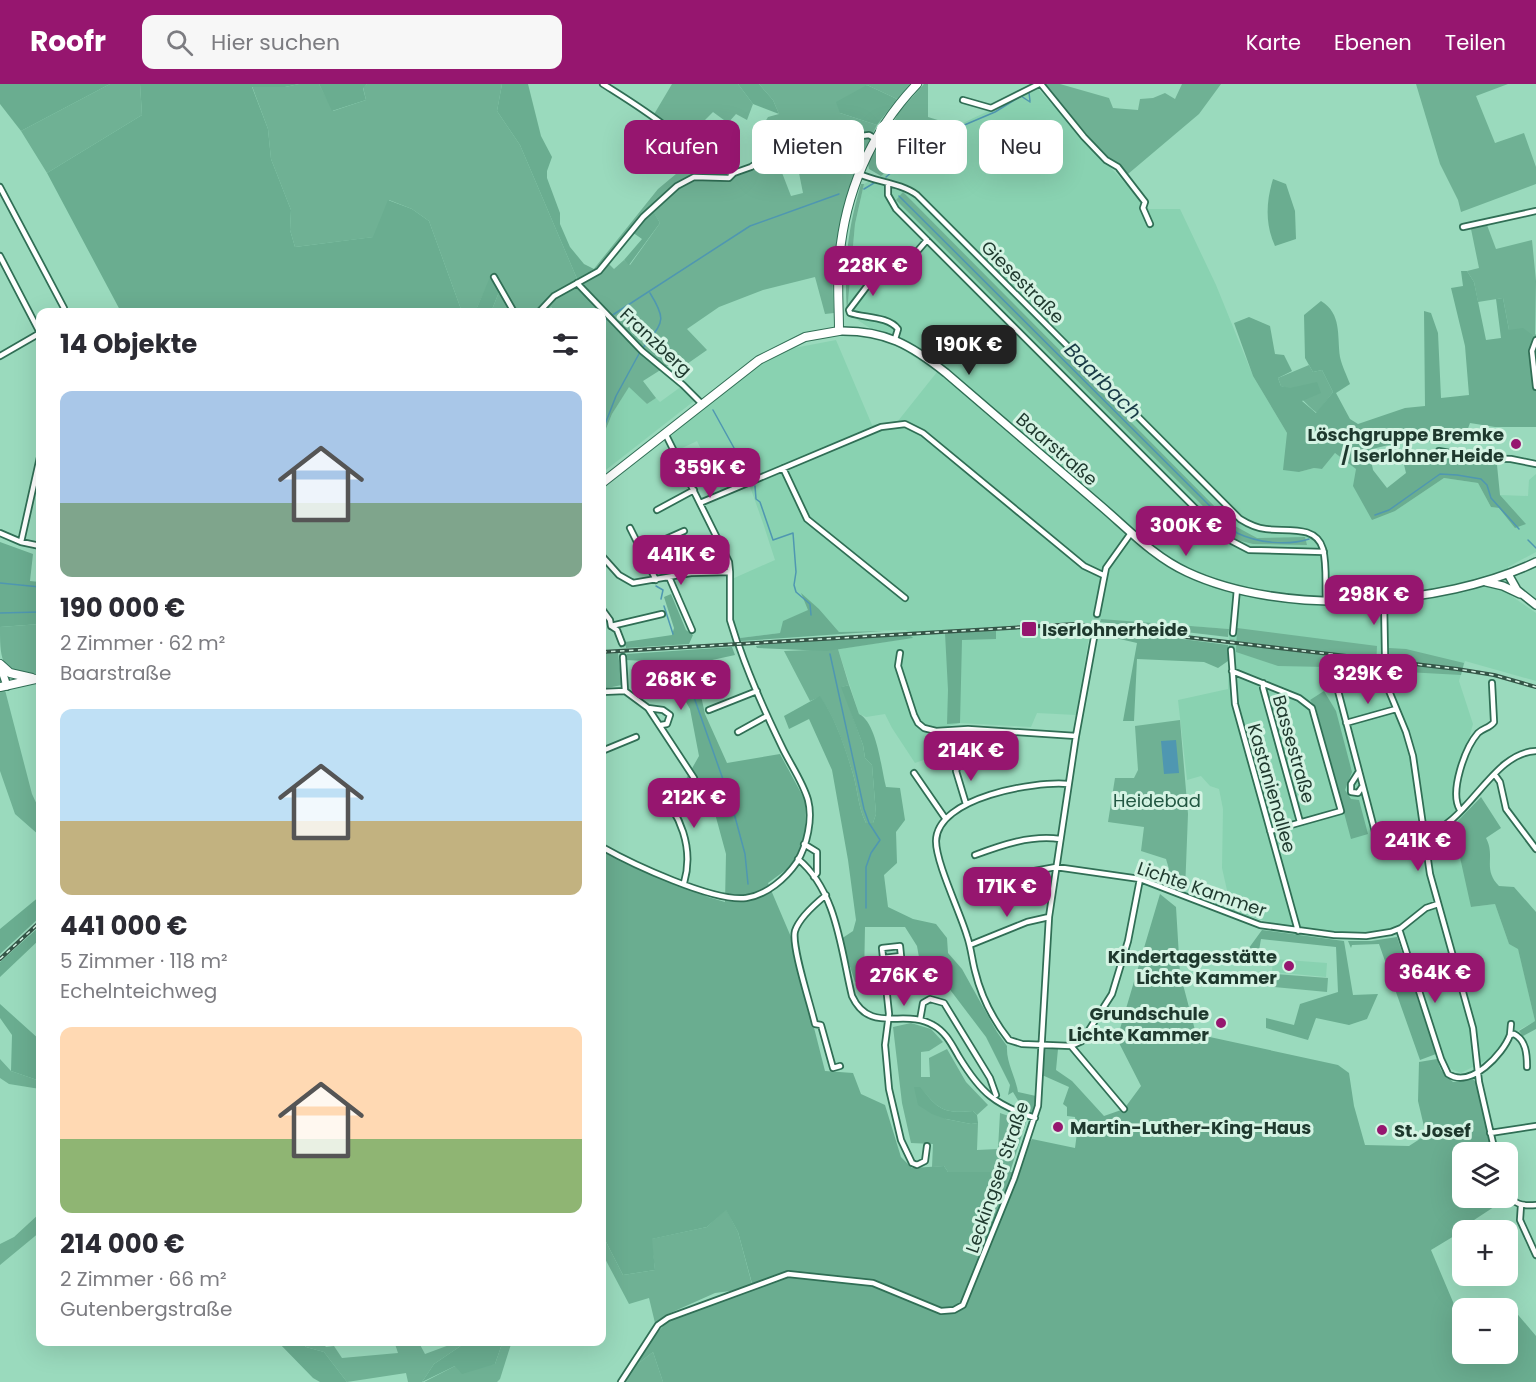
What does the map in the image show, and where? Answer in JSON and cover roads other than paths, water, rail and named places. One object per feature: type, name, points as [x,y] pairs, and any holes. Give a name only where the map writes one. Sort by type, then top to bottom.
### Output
[{"type":"main road","points":[[888,120],[917,84]]},
{"type":"main road","points":[[864,164],[876,139]]},
{"type":"main road","points":[[839,331],[837,285],[841,244],[846,216],[859,174]]},
{"type":"main road","name":"Baarstraße","points":[[606,480],[701,404],[774,351],[805,337],[839,331],[872,332],[895,339],[924,356],[1131,533],[1186,572],[1237,589],[1278,597],[1326,600],[1384,599],[1435,593],[1486,582],[1536,562]]},
{"type":"main road","points":[[1508,574],[1512,584],[1524,597]]},
{"type":"main road","points":[[1486,582],[1503,586],[1536,605]]},
{"type":"main road","points":[[0,665],[18,676],[36,678]]},
{"type":"main road","points":[[0,665],[4,686],[36,678]]},
{"type":"street","points":[[603,84],[657,120]]},
{"type":"street","points":[[963,100],[992,108],[1040,84],[1091,145],[1106,160],[1118,167],[1145,202],[1143,208],[1150,224]]},
{"type":"street","points":[[740,171],[774,152],[837,143],[861,136],[870,135],[876,139]]},
{"type":"street","points":[[543,308],[554,296],[599,271],[643,217],[677,186],[694,177],[729,178],[733,174]]},
{"type":"street","name":"Giesestraße","points":[[859,174],[888,185],[906,188],[917,195],[1240,519],[1264,529],[1310,532],[1319,539],[1324,552],[1249,550],[1224,537],[896,209],[888,195],[888,185]]},
{"type":"street","points":[[0,187],[64,308]]},
{"type":"street","points":[[1463,226],[1536,211]]},
{"type":"street","points":[[895,339],[898,329],[893,323],[858,316],[850,313],[849,310],[874,277],[914,255],[927,240]]},
{"type":"street","points":[[0,256],[36,325]]},
{"type":"street","points":[[494,277],[512,308]]},
{"type":"street","name":"Franzberg","points":[[577,283],[601,308]]},
{"type":"street","name":"Franzberg","points":[[606,314],[641,350],[683,385],[701,404]]},
{"type":"street","points":[[0,356],[36,335]]},
{"type":"street","points":[[1536,340],[1532,351],[1536,387]]},
{"type":"street","points":[[700,503],[881,427],[894,424],[910,425],[924,433],[969,469],[1084,566],[1103,576]]},
{"type":"street","points":[[606,849],[684,883],[723,897],[746,898],[767,891],[784,877],[798,860],[809,819],[808,800],[767,716],[730,620],[729,562],[665,433]]},
{"type":"street","points":[[1439,451],[1476,458],[1511,459],[1536,464]]},
{"type":"street","points":[[783,468],[807,519],[905,598]]},
{"type":"street","points":[[21,542],[36,475]]},
{"type":"street","points":[[657,510],[694,490]]},
{"type":"street","points":[[630,528],[656,580]]},
{"type":"street","points":[[683,574],[666,539],[684,531]]},
{"type":"street","points":[[0,533],[21,542],[36,545]]},
{"type":"street","points":[[1097,614],[1103,576],[1109,561],[1131,533]]},
{"type":"street","points":[[1324,552],[1326,600]]},
{"type":"street","points":[[606,560],[628,582],[633,583],[683,574],[730,572]]},
{"type":"street","points":[[669,577],[692,630]]},
{"type":"street","points":[[1233,633],[1237,589]]},
{"type":"street","points":[[1384,599],[1385,654]]},
{"type":"street","points":[[611,626],[662,614]]},
{"type":"street","points":[[606,617],[611,626],[617,630],[622,643]]},
{"type":"street","name":"Leckingser Straße","points":[[621,1382],[658,1325],[668,1318],[783,1275],[804,1275],[873,1283],[934,1309],[948,1311],[959,1308],[967,1299],[1035,1118],[1039,1097],[1049,917],[1068,784],[1095,632]]},
{"type":"street","name":"Kastanienallee","points":[[1231,650],[1235,704],[1298,931]]},
{"type":"street","points":[[900,653],[898,666],[901,676],[914,715],[924,728],[1076,736]]},
{"type":"street","points":[[623,657],[625,691]]},
{"type":"street","points":[[1385,666],[1384,678],[1410,744],[1415,766],[1428,865],[1473,1028],[1492,1142]]},
{"type":"street","points":[[1232,671],[1299,698],[1312,708],[1341,811],[1270,831]]},
{"type":"street","name":"Bassestraße","points":[[1263,683],[1300,822]]},
{"type":"street","points":[[1460,810],[1457,805],[1456,790],[1460,769],[1479,732],[1494,722],[1492,683]]},
{"type":"street","points":[[1337,687],[1375,832]]},
{"type":"street","points":[[606,692],[625,691],[648,708],[694,778]]},
{"type":"street","points":[[709,710],[757,691]]},
{"type":"street","points":[[648,708],[663,710],[670,715],[671,718],[667,724],[661,725]]},
{"type":"street","points":[[1346,723],[1396,709]]},
{"type":"street","points":[[738,732],[767,716]]},
{"type":"street","points":[[606,749],[636,737]]},
{"type":"street","points":[[1424,836],[1444,827],[1515,755],[1536,751],[1536,745]]},
{"type":"street","points":[[961,758],[956,771],[966,804]]},
{"type":"street","points":[[914,773],[945,818]]},
{"type":"street","points":[[1358,773],[1351,784],[1351,792],[1358,793],[1362,787]]},
{"type":"street","points":[[1495,776],[1500,782],[1506,809],[1536,849]]},
{"type":"street","points":[[1068,784],[1022,788],[966,804],[945,818],[938,831],[936,844],[970,945],[981,991],[1006,1037],[1014,1043],[1071,1047],[1082,1041],[1112,994],[1131,931],[1140,879]]},
{"type":"street","points":[[656,789],[672,807],[684,834],[688,860],[684,883]]},
{"type":"street","points":[[975,855],[1030,839],[1046,837],[1060,839]]},
{"type":"street","points":[[804,844],[817,852],[818,860],[814,877]]},
{"type":"street","points":[[798,860],[814,877],[826,895],[855,1001],[864,1012],[873,1017],[920,1020],[932,1024],[946,1037],[971,1077],[988,1096],[1004,1107],[1035,1118]]},
{"type":"street","name":"Lichte Kammer","points":[[1007,876],[1056,867],[1140,879],[1260,925],[1298,931],[1366,936],[1399,929],[1426,908],[1438,904]]},
{"type":"street","points":[[826,895],[815,903],[799,924],[794,938],[815,1024],[821,1025],[833,1068],[840,1066]]},
{"type":"street","points":[[970,945],[1027,922],[1049,917]]},
{"type":"street","points":[[1399,929],[1446,1071],[1451,1076],[1459,1078],[1471,1076],[1501,1053],[1510,1035],[1511,1024]]},
{"type":"street","points":[[883,958],[901,956],[900,946],[882,948],[889,1019],[885,1045],[886,1069],[901,1140],[909,1159],[917,1165],[925,1161],[927,1146]]},
{"type":"street","points":[[920,1020],[923,1003],[930,999],[944,1003],[990,1078],[996,1095]]},
{"type":"street","points":[[1510,1035],[1514,1034],[1523,1040],[1527,1054],[1527,1067]]},
{"type":"street","points":[[1071,1047],[1124,1109]]},
{"type":"street","points":[[1490,1133],[1536,1126]]},
{"type":"street","points":[[1518,1203],[1536,1205]]},
{"type":"street","points":[[1521,1205],[1520,1220],[1536,1255]]},
{"type":"street","points":[[778,1269],[783,1275]]},
{"type":"water","points":[[1176,740],[1179,773],[1164,774],[1161,741]]},
{"type":"waterway","points":[[1029,93],[1030,101]]},
{"type":"waterway","points":[[886,177],[929,140],[995,112],[1021,96],[1030,102]]},
{"type":"waterway","name":"Baarbach","points":[[864,189],[874,183]]},
{"type":"waterway","name":"Baarbach","points":[[611,316],[750,226],[839,194]]},
{"type":"waterway","name":"Baarbach","points":[[899,196],[1237,533],[1273,542],[1309,539]]},
{"type":"waterway","points":[[643,348],[655,333],[661,316],[650,293]]},
{"type":"waterway","points":[[654,335],[677,356]]},
{"type":"waterway","points":[[606,422],[616,396],[640,352]]},
{"type":"waterway","points":[[713,410],[744,466]]},
{"type":"waterway","name":"Baarbach","points":[[1375,515],[1389,510],[1440,474],[1457,475],[1481,479],[1487,485],[1491,498],[1519,529]]},
{"type":"waterway","points":[[755,486],[756,499],[760,502],[773,540],[793,533],[796,572],[794,585],[796,592],[810,604],[811,615]]},
{"type":"waterway","name":"Baarbach","points":[[1528,540],[1536,548]]},
{"type":"waterway","points":[[0,583],[36,587]]},
{"type":"waterway","points":[[656,586],[663,590],[661,599]]},
{"type":"waterway","points":[[664,606],[673,634]]},
{"type":"waterway","name":"Baarbach","points":[[0,613],[36,612]]},
{"type":"waterway","points":[[830,654],[864,809],[869,823],[880,840],[871,853],[866,867],[866,908]]},
{"type":"waterway","points":[[677,661],[684,669],[731,802],[745,854],[748,884]]},
{"type":"tunnel","points":[[1095,632],[1097,614]]},
{"type":"tunnel","points":[[1231,650],[1233,633]]},
{"type":"tunnel","points":[[622,643],[623,657]]},
{"type":"tunnel","points":[[1385,654],[1385,666]]},
{"type":"railway","points":[[606,652],[1076,624],[1457,669],[1494,675],[1536,687]]},
{"type":"railway","points":[[0,959],[36,926]]},
{"type":"place","name":"Löschgruppe Bremke / Iserlohner Heide","points":[[1516,444]]},
{"type":"place","name":"Iserlohnerheide","points":[[1029,629]]},
{"type":"place","name":"Kindertagesstätte Lichte Kammer","points":[[1289,966]]},
{"type":"place","name":"Grundschule Lichte Kammer","points":[[1221,1023]]},
{"type":"place","name":"Martin-Luther-King-Haus","points":[[1058,1127]]},
{"type":"place","name":"St. Josef","points":[[1382,1130]]},
{"type":"park label","name":"Heidebad","points":[[1157,800]]}]
